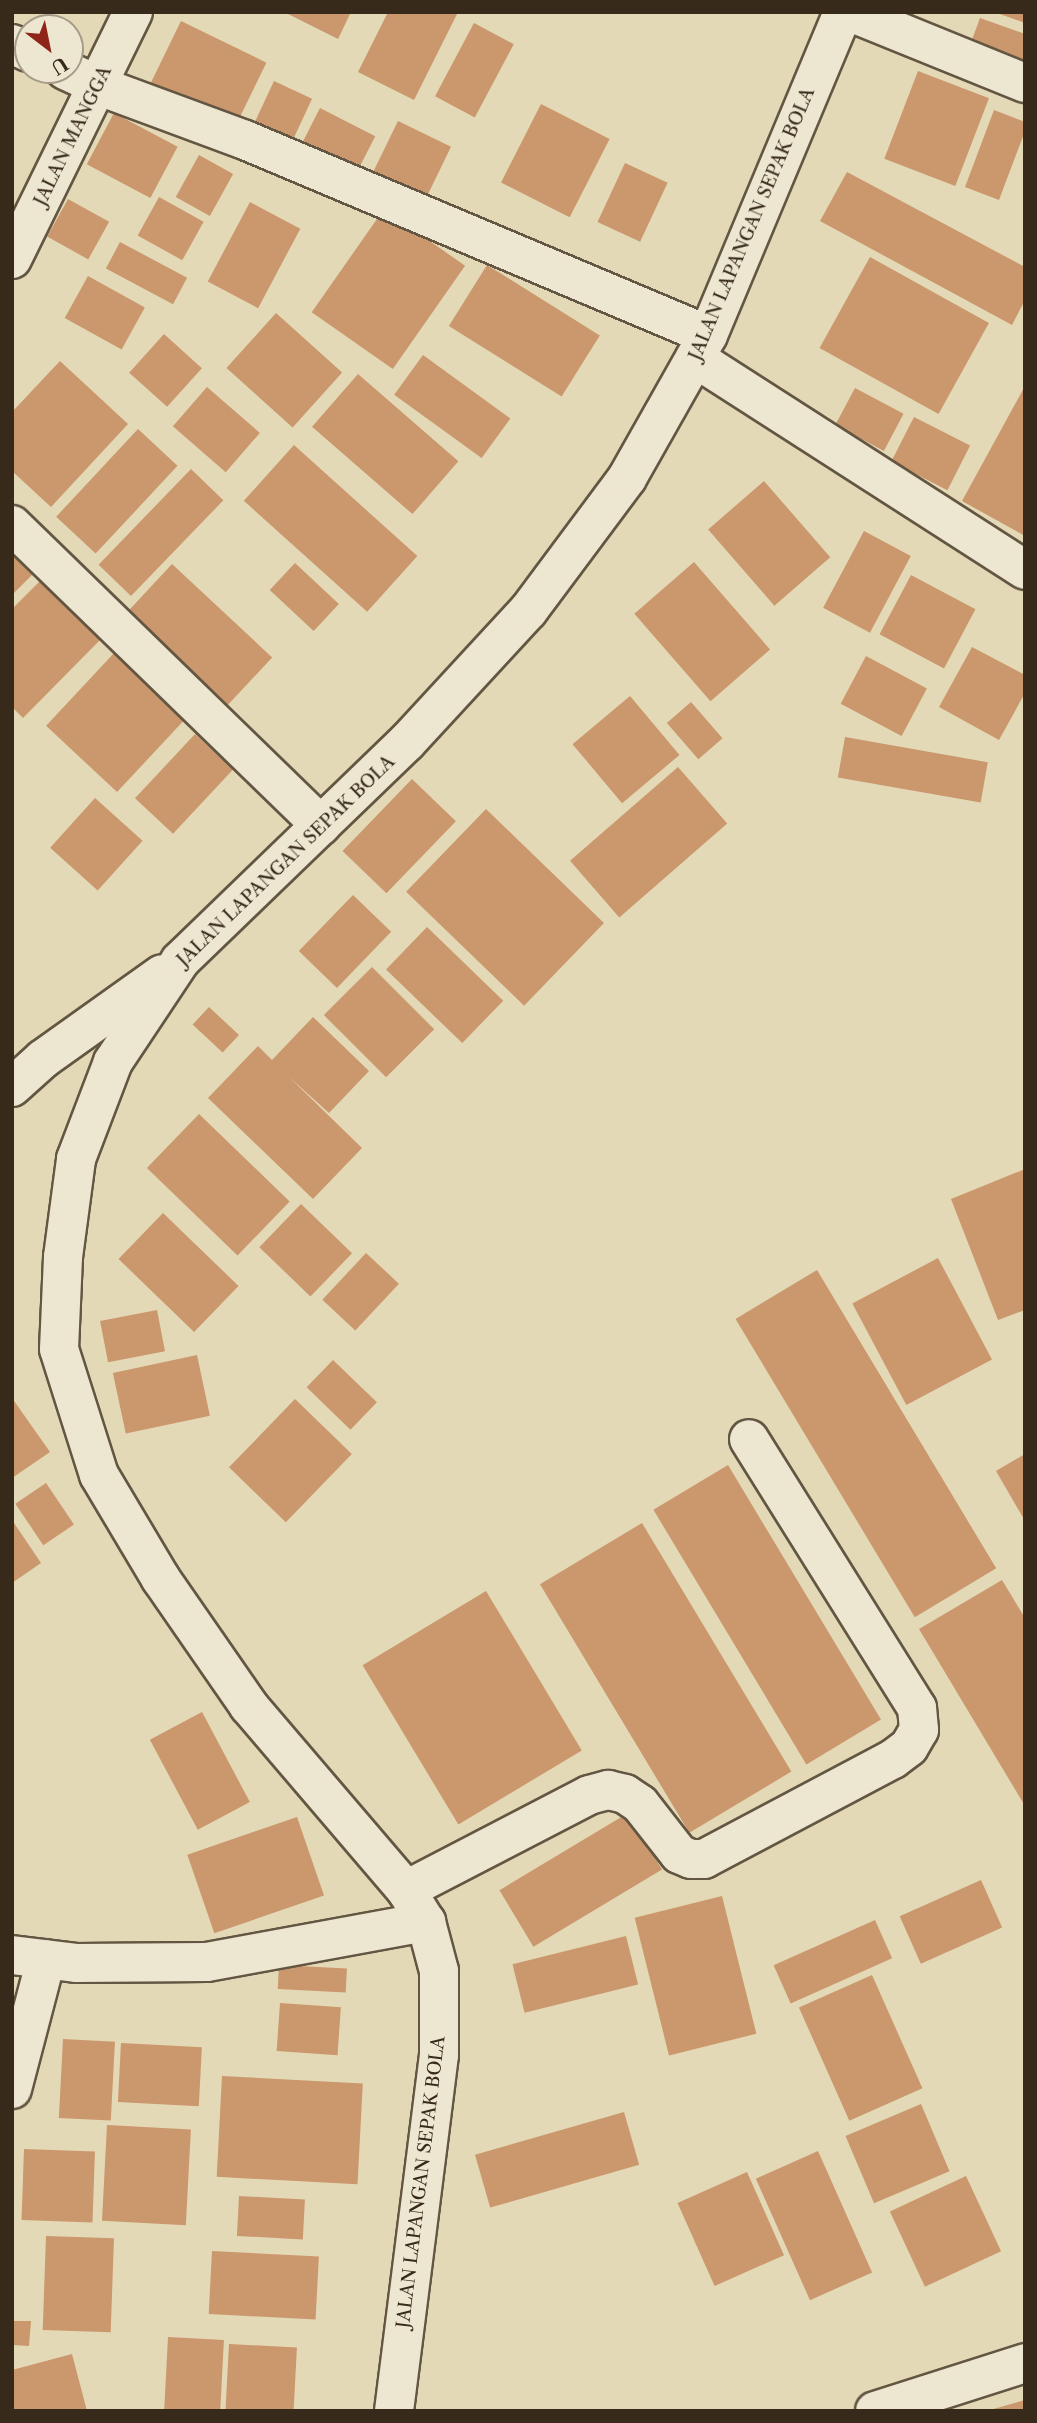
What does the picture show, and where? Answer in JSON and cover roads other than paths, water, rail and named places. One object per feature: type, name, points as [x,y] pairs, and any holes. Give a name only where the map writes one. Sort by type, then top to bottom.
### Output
[{"type":"street","name":"JALAN MANGGA","points":[[84,75],[133,12]]},
{"type":"street","name":"JALAN LAPANGAN SEPAK BOLA","points":[[394,2411],[439,2055],[439,1971],[416,1906],[249,1706],[161,1579],[99,1475],[59,1349],[63,1257],[76,1159],[113,1062],[180,961],[407,742],[528,611],[627,478],[702,346],[843,12]]},
{"type":"street","points":[[850,12],[1025,83]]},
{"type":"street","points":[[84,79],[245,140],[702,346],[1025,570]]},
{"type":"street","name":"JALAN MANGGA","points":[[12,259],[80,84]]},
{"type":"street","points":[[12,525],[321,825]]},
{"type":"street","points":[[12,1087],[43,1059],[180,961]]},
{"type":"street","points":[[12,2089],[29,1957],[76,1963],[207,1962],[416,1906],[589,1795],[608,1790],[625,1794],[640,1804],[679,1854],[691,1859],[704,1859],[893,1759],[909,1747],[919,1730],[917,1708],[749,1439]]},
{"type":"street","points":[[875,2411],[1025,2363]]}]
